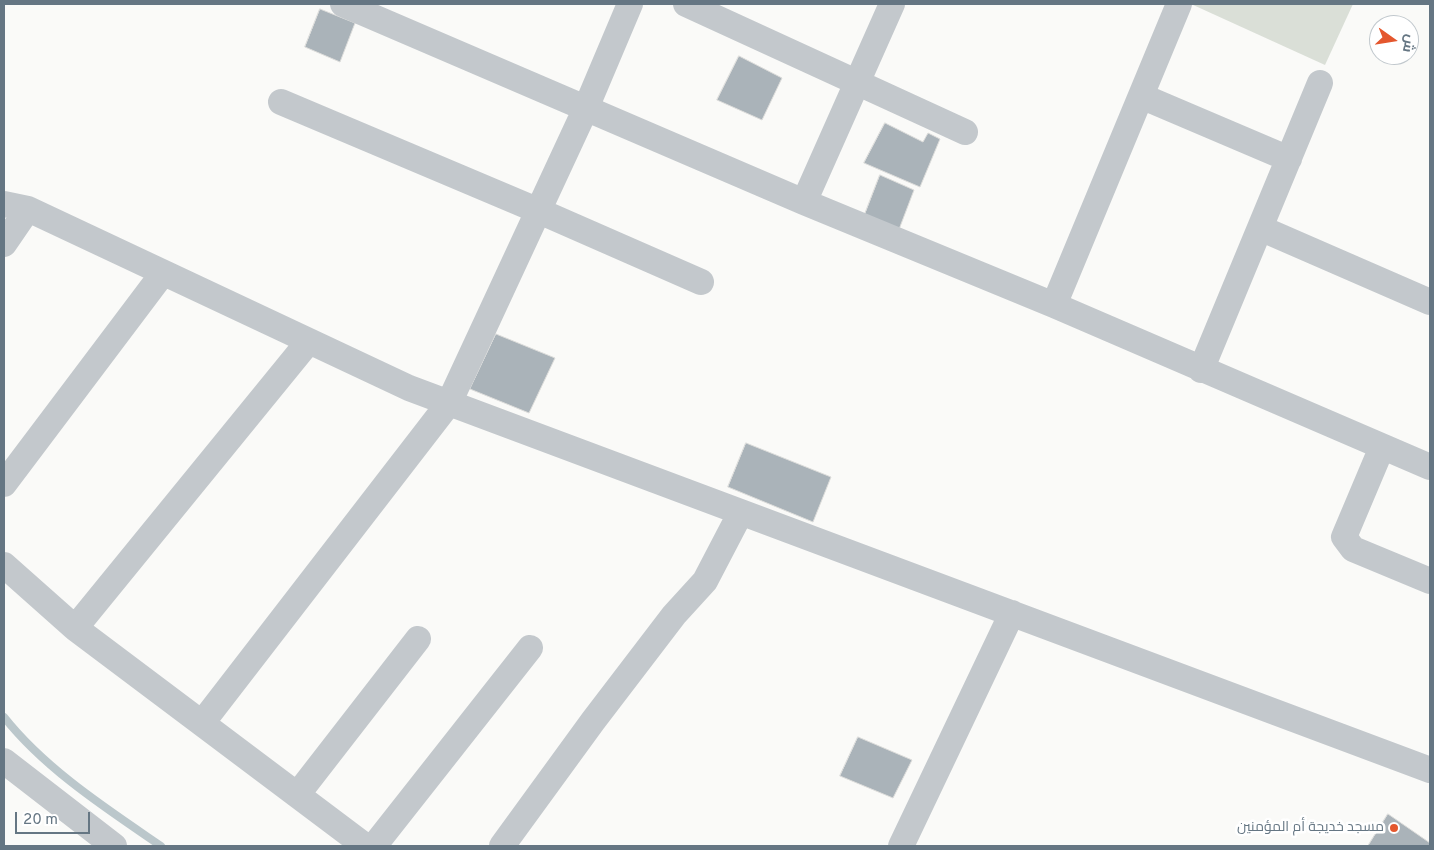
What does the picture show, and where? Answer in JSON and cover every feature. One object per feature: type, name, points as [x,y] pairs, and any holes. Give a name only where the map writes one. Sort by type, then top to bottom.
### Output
[{"type":"street","points":[[343,4],[804,202],[1054,305],[1201,370],[1430,467]]},
{"type":"street","points":[[202,723],[450,403],[586,108],[630,4]]},
{"type":"street","points":[[686,4],[965,132]]},
{"type":"street","points":[[804,202],[892,4]]},
{"type":"street","points":[[1054,305],[1180,4]]},
{"type":"street","points":[[1201,370],[1320,83]]},
{"type":"street","points":[[1141,96],[1289,159]]},
{"type":"street","points":[[281,102],[701,282]]},
{"type":"street","points":[[4,244],[16,206],[409,388],[1430,770]]},
{"type":"street","points":[[1260,228],[1430,302]]},
{"type":"street","points":[[4,484],[164,273]]},
{"type":"street","points":[[75,628],[309,341]]},
{"type":"street","points":[[1382,447],[1344,537],[1353,549],[1430,581]]},
{"type":"street","points":[[502,846],[674,615],[705,582],[741,512]]},
{"type":"street","points":[[4,564],[75,628],[365,846]]},
{"type":"street","points":[[901,846],[1012,613]]},
{"type":"street","points":[[297,795],[418,639]]},
{"type":"street","points":[[374,846],[530,648]]},
{"type":"street","points":[[4,761],[85,837],[114,846]]},
{"type":"shaded area","points":[[1191,4],[1353,4],[1325,65]]},
{"type":"building","points":[[320,9],[355,23],[340,62],[305,47]]},
{"type":"building","points":[[739,56],[782,78],[762,120],[717,100]]},
{"type":"building","points":[[885,123],[923,142],[928,133],[940,139],[920,187],[864,163]]},
{"type":"building","points":[[880,175],[914,190],[898,232],[865,214]]},
{"type":"building","points":[[496,334],[555,358],[529,413],[470,389]]},
{"type":"building","points":[[746,443],[831,477],[813,522],[728,487]]},
{"type":"building","points":[[858,737],[912,760],[893,798],[840,776]]},
{"type":"building","name":"مسجد خديجة أم المؤمنين","points":[[1388,814],[1430,843],[1430,846],[1368,846]]},
{"type":"waterway","points":[[4,717],[20,736],[57,771],[98,803],[161,846]]},
{"type":"place","name":"مسجد خديجة أم المؤمنين","points":[[1394,828]]}]
